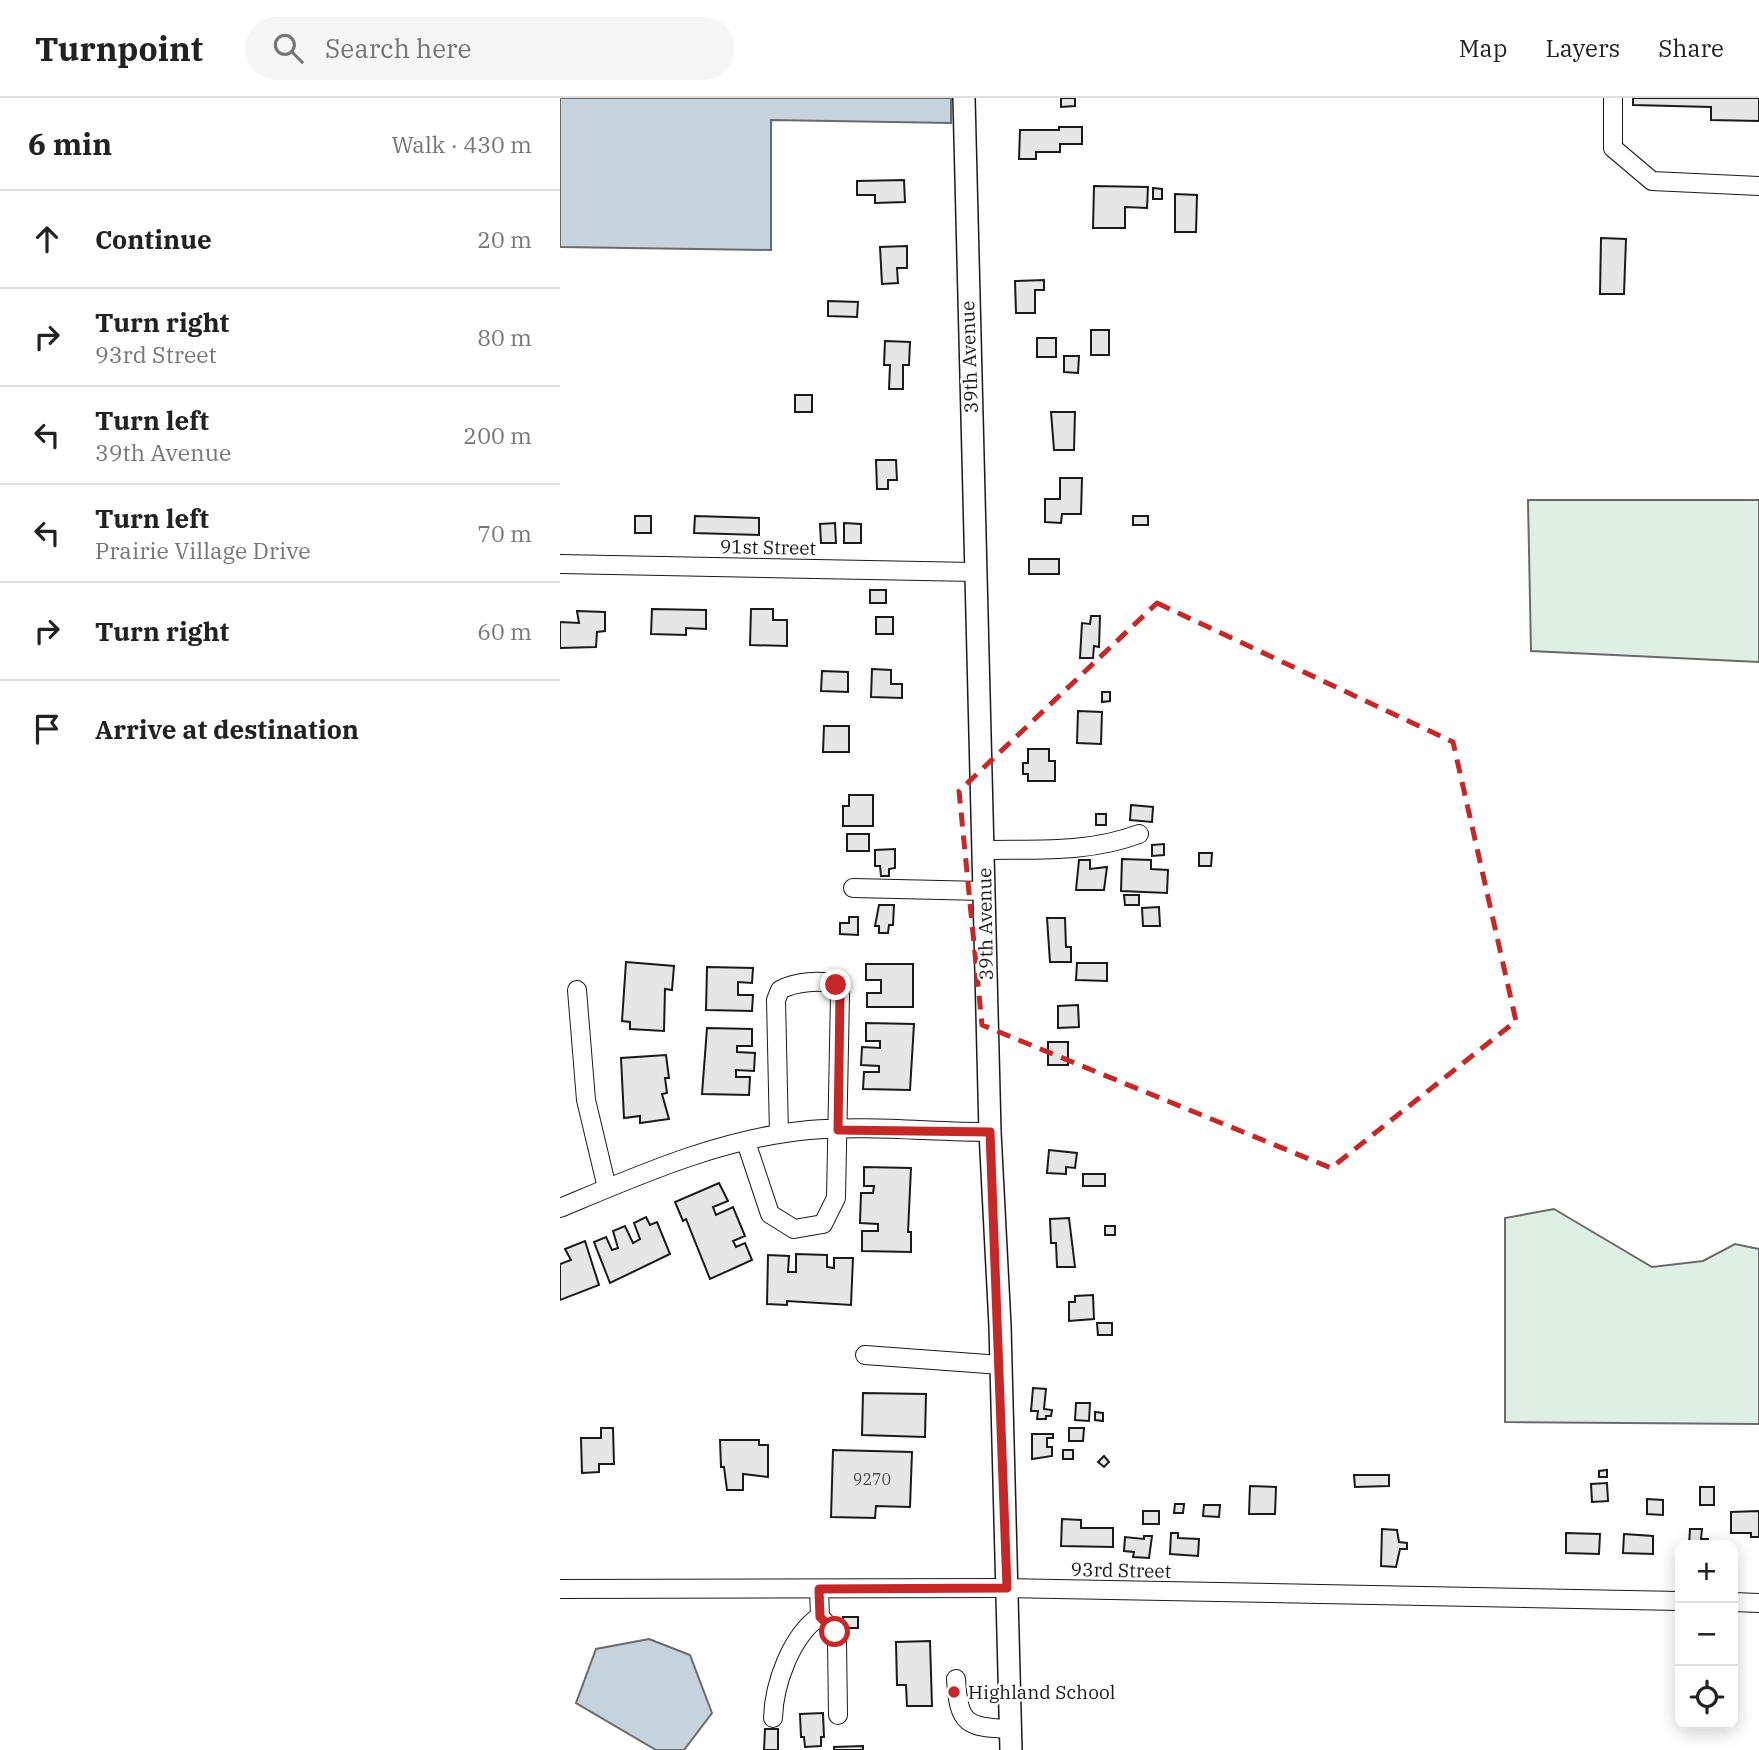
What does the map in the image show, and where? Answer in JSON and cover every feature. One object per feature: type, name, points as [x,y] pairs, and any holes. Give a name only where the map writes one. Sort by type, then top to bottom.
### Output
[{"type":"main road","name":"39th Avenue","points":[[964,98],[990,1132],[1001,1365],[1011,1739]]},
{"type":"street","points":[[1613,98],[1613,148],[1652,181],[1759,186]]},
{"type":"street","name":"91st Street","points":[[560,564],[975,572]]},
{"type":"street","points":[[984,850],[1089,848],[1111,845],[1139,834]]},
{"type":"street","points":[[853,888],[984,891]]},
{"type":"street","points":[[746,1142],[770,1214],[794,1229],[822,1224],[836,1198],[838,1130],[840,995],[836,985],[829,982],[788,985],[780,990],[776,1000],[779,1134]]},
{"type":"street","points":[[577,990],[586,1100],[607,1188]]},
{"type":"street","points":[[560,1208],[701,1153],[779,1134],[838,1130],[990,1132]]},
{"type":"street","points":[[865,1355],[1001,1365]]},
{"type":"street","name":"93rd Street","points":[[560,1589],[1007,1588],[1675,1601]]},
{"type":"street","points":[[819,1589],[820,1616],[835,1632],[838,1716]]},
{"type":"street","points":[[1738,1602],[1759,1603]]},
{"type":"street","points":[[774,1718],[774,1698],[804,1626],[820,1616]]},
{"type":"street","points":[[956,1679],[958,1706],[965,1720],[1011,1739]]},
{"type":"highlighted area","points":[[1157,603],[1453,742],[1516,1021],[1331,1168],[982,1025],[959,791]]},
{"type":"green space","points":[[1528,500],[1759,500],[1759,662],[1531,651]]},
{"type":"green space","points":[[1554,1209],[1652,1267],[1703,1261],[1735,1244],[1759,1249],[1759,1424],[1505,1422],[1505,1218]]},
{"type":"shaded area","points":[[560,98],[951,98],[951,123],[771,120],[771,250],[560,247]]},
{"type":"shaded area","points":[[649,1639],[690,1655],[712,1713],[684,1750],[656,1750],[576,1703],[596,1649]]},
{"type":"building","points":[[1061,98],[1075,98],[1075,106],[1061,107]]},
{"type":"building","points":[[1633,98],[1759,98],[1759,121],[1711,120],[1711,107],[1633,105]]},
{"type":"building","points":[[1059,127],[1082,127],[1082,144],[1060,144],[1060,152],[1036,152],[1036,159],[1019,159],[1020,130],[1059,130]]},
{"type":"building","points":[[904,180],[905,202],[875,203],[875,195],[857,195],[857,181]]},
{"type":"building","points":[[1094,186],[1148,187],[1147,208],[1125,207],[1125,228],[1093,228]]},
{"type":"building","points":[[1153,188],[1162,189],[1162,199],[1153,199]]},
{"type":"building","points":[[1175,194],[1197,195],[1196,232],[1175,232]]},
{"type":"building","points":[[1601,238],[1626,239],[1624,294],[1600,294]]},
{"type":"building","points":[[907,246],[907,268],[897,268],[898,283],[882,284],[880,247]]},
{"type":"building","points":[[1044,280],[1044,290],[1035,290],[1035,313],[1016,313],[1015,281]]},
{"type":"building","points":[[828,301],[858,302],[857,317],[828,316]]},
{"type":"building","points":[[1091,330],[1109,330],[1109,355],[1091,355]]},
{"type":"building","points":[[1037,338],[1056,338],[1056,357],[1037,357]]},
{"type":"building","points":[[885,341],[910,342],[909,365],[903,365],[903,389],[889,389],[890,365],[884,365]]},
{"type":"building","points":[[1064,356],[1079,356],[1078,373],[1064,372]]},
{"type":"building","points":[[795,395],[812,395],[812,412],[795,412]]},
{"type":"building","points":[[1051,412],[1075,412],[1074,450],[1054,450]]},
{"type":"building","points":[[876,460],[896,460],[897,480],[888,480],[888,489],[877,489]]},
{"type":"building","points":[[1060,478],[1082,478],[1081,514],[1062,514],[1061,523],[1045,522],[1045,499],[1060,499]]},
{"type":"building","points":[[635,516],[651,516],[651,533],[635,533]]},
{"type":"building","points":[[695,516],[759,518],[759,535],[694,533]]},
{"type":"building","points":[[1133,516],[1148,516],[1148,525],[1133,525]]},
{"type":"building","points":[[835,523],[836,543],[821,543],[820,524]]},
{"type":"building","points":[[844,523],[861,524],[861,543],[844,543]]},
{"type":"building","points":[[1029,559],[1059,559],[1059,574],[1029,574]]},
{"type":"building","points":[[870,590],[886,590],[886,603],[870,603]]},
{"type":"building","points":[[652,609],[706,610],[706,629],[686,628],[686,635],[651,634]]},
{"type":"building","points":[[751,609],[773,609],[773,620],[787,620],[787,646],[750,645]]},
{"type":"building","points":[[577,611],[605,612],[605,631],[597,632],[596,647],[560,648],[560,622],[579,623]]},
{"type":"building","points":[[1091,616],[1100,616],[1099,647],[1094,646],[1093,658],[1080,658],[1082,623],[1090,624]]},
{"type":"building","points":[[876,617],[893,617],[893,634],[876,634]]},
{"type":"building","points":[[872,669],[891,670],[891,684],[902,684],[902,698],[871,697]]},
{"type":"building","points":[[822,671],[848,672],[848,692],[821,691]]},
{"type":"building","points":[[1102,692],[1110,692],[1110,701],[1102,702]]},
{"type":"building","points":[[1078,711],[1102,712],[1101,744],[1077,743]]},
{"type":"building","points":[[824,726],[849,726],[849,752],[823,752]]},
{"type":"building","points":[[1028,749],[1049,749],[1049,761],[1055,761],[1055,781],[1028,781],[1028,774],[1023,774],[1023,763],[1028,763]]},
{"type":"building","points":[[849,795],[873,795],[873,826],[843,826],[843,806],[849,806]]},
{"type":"building","points":[[1131,805],[1153,807],[1152,822],[1130,820]]},
{"type":"building","points":[[1096,814],[1106,814],[1106,825],[1096,825]]},
{"type":"building","points":[[847,834],[869,834],[869,851],[847,851]]},
{"type":"building","points":[[1164,844],[1164,855],[1152,856],[1152,845]]},
{"type":"building","points":[[895,849],[895,868],[889,869],[889,876],[881,876],[880,866],[875,866],[875,850]]},
{"type":"building","points":[[1199,853],[1212,853],[1211,866],[1199,866]]},
{"type":"building","points":[[1122,859],[1151,860],[1151,869],[1168,870],[1167,893],[1121,891]]},
{"type":"building","points":[[1079,860],[1090,860],[1090,869],[1107,867],[1104,890],[1076,890]]},
{"type":"building","points":[[1124,895],[1139,895],[1139,905],[1125,905]]},
{"type":"building","points":[[879,905],[894,905],[893,925],[889,925],[888,933],[879,933],[879,926],[875,926]]},
{"type":"building","points":[[1159,907],[1160,926],[1143,926],[1142,908]]},
{"type":"building","points":[[849,917],[858,917],[858,935],[840,934],[840,923],[849,923]]},
{"type":"building","points":[[1047,918],[1065,918],[1066,947],[1071,947],[1071,962],[1050,962]]},
{"type":"building","points":[[626,962],[674,966],[672,990],[665,989],[664,1031],[630,1029],[630,1022],[622,1021]]},
{"type":"building","points":[[1077,963],[1107,963],[1107,981],[1076,980]]},
{"type":"building","points":[[866,964],[913,964],[913,1007],[867,1007],[867,993],[881,993],[881,980],[866,980]]},
{"type":"building","points":[[707,967],[753,968],[752,983],[738,982],[738,995],[753,995],[752,1011],[706,1010]]},
{"type":"building","points":[[1078,1005],[1079,1027],[1058,1028],[1058,1006]]},
{"type":"building","points":[[866,1023],[914,1024],[910,1090],[863,1089],[864,1072],[879,1072],[879,1066],[861,1065],[862,1047],[880,1048],[880,1041],[866,1041]]},
{"type":"building","points":[[707,1028],[752,1029],[752,1046],[737,1046],[737,1052],[755,1053],[754,1071],[736,1070],[736,1077],[750,1077],[749,1095],[702,1094]]},
{"type":"building","points":[[1048,1042],[1068,1042],[1068,1065],[1048,1065]]},
{"type":"building","points":[[666,1055],[669,1078],[665,1078],[667,1093],[662,1094],[669,1119],[640,1123],[640,1116],[624,1118],[621,1058]]},
{"type":"building","points":[[1049,1150],[1077,1153],[1075,1168],[1066,1167],[1066,1174],[1047,1173]]},
{"type":"building","points":[[864,1167],[911,1168],[908,1232],[911,1232],[911,1252],[862,1251],[862,1231],[878,1231],[878,1224],[860,1223],[861,1193],[873,1193],[874,1186],[864,1186]]},
{"type":"building","points":[[1083,1174],[1105,1174],[1105,1186],[1083,1186]]},
{"type":"building","points":[[719,1183],[728,1201],[713,1207],[716,1215],[733,1207],[745,1236],[733,1241],[736,1247],[745,1243],[752,1260],[710,1279],[686,1219],[683,1221],[675,1202]]},
{"type":"building","points":[[646,1217],[650,1225],[657,1222],[670,1254],[610,1283],[594,1242],[606,1237],[612,1250],[618,1248],[613,1231],[625,1226],[633,1243],[640,1239],[634,1223]]},
{"type":"building","points":[[1069,1218],[1075,1267],[1057,1267],[1056,1243],[1051,1243],[1050,1219]]},
{"type":"building","points":[[1105,1226],[1115,1226],[1115,1235],[1105,1235]]},
{"type":"building","points":[[585,1241],[599,1285],[560,1300],[560,1264],[571,1260],[565,1249]]},
{"type":"building","points":[[796,1254],[827,1255],[827,1267],[834,1268],[834,1258],[853,1258],[851,1305],[787,1301],[787,1305],[767,1304],[768,1255],[789,1256],[788,1272],[796,1272]]},
{"type":"building","points":[[1093,1295],[1094,1319],[1069,1321],[1069,1302],[1075,1302],[1075,1296]]},
{"type":"building","points":[[1097,1323],[1112,1323],[1112,1335],[1098,1335]]},
{"type":"building","points":[[1033,1388],[1046,1389],[1044,1409],[1052,1410],[1051,1416],[1046,1416],[1046,1419],[1037,1419],[1038,1411],[1031,1411]]},
{"type":"building","points":[[863,1393],[926,1394],[925,1437],[862,1435]]},
{"type":"building","points":[[1076,1403],[1090,1403],[1089,1421],[1075,1420]]},
{"type":"building","points":[[1095,1412],[1103,1413],[1103,1421],[1095,1420]]},
{"type":"building","points":[[601,1428],[613,1428],[614,1464],[599,1464],[599,1472],[582,1473],[581,1438],[601,1438]]},
{"type":"building","points":[[1069,1428],[1084,1428],[1083,1441],[1069,1441]]},
{"type":"building","points":[[1032,1434],[1053,1434],[1053,1438],[1047,1438],[1047,1447],[1052,1447],[1052,1456],[1032,1459]]},
{"type":"building","points":[[720,1440],[759,1440],[759,1445],[768,1445],[768,1477],[743,1474],[743,1490],[727,1490],[724,1467],[721,1467]]},
{"type":"building","points":[[833,1450],[912,1452],[910,1507],[876,1506],[875,1518],[831,1517]]},
{"type":"building","points":[[1063,1450],[1073,1450],[1073,1459],[1063,1459]]},
{"type":"building","points":[[1104,1456],[1109,1462],[1104,1467],[1098,1462]]},
{"type":"building","points":[[1607,1470],[1607,1477],[1599,1477],[1599,1471]]},
{"type":"building","points":[[1354,1475],[1389,1475],[1389,1486],[1355,1487]]},
{"type":"building","points":[[1607,1483],[1608,1501],[1592,1502],[1591,1484]]},
{"type":"building","points":[[1250,1486],[1276,1487],[1275,1514],[1249,1514]]},
{"type":"building","points":[[1700,1487],[1714,1487],[1714,1505],[1700,1505]]},
{"type":"building","points":[[1647,1499],[1663,1500],[1663,1515],[1647,1514]]},
{"type":"building","points":[[1175,1504],[1184,1504],[1183,1513],[1174,1513]]},
{"type":"building","points":[[1204,1505],[1220,1505],[1219,1517],[1203,1516]]},
{"type":"building","points":[[1143,1511],[1159,1511],[1159,1524],[1143,1524]]},
{"type":"building","points":[[1759,1511],[1759,1537],[1751,1537],[1751,1533],[1731,1533],[1731,1512]]},
{"type":"building","points":[[1062,1519],[1081,1520],[1081,1528],[1113,1528],[1113,1547],[1061,1546]]},
{"type":"building","points":[[1382,1529],[1397,1530],[1399,1542],[1407,1543],[1407,1549],[1400,1549],[1396,1567],[1381,1566]]},
{"type":"building","points":[[1690,1529],[1702,1529],[1701,1539],[1708,1539],[1708,1540],[1689,1540]]},
{"type":"building","points":[[1171,1533],[1178,1533],[1178,1538],[1199,1539],[1198,1556],[1170,1554]]},
{"type":"building","points":[[1566,1533],[1600,1534],[1599,1554],[1566,1553]]},
{"type":"building","points":[[1624,1534],[1653,1536],[1653,1554],[1623,1553]]},
{"type":"building","points":[[1144,1536],[1152,1536],[1149,1558],[1133,1557],[1134,1552],[1124,1551],[1125,1537],[1144,1539]]},
{"type":"building","points":[[843,1617],[858,1617],[858,1628],[843,1628]]},
{"type":"building","points":[[930,1641],[932,1706],[907,1706],[906,1685],[897,1685],[896,1642]]},
{"type":"building","points":[[823,1713],[824,1737],[821,1737],[821,1746],[805,1747],[804,1737],[801,1737],[800,1714]]},
{"type":"building","points":[[765,1729],[778,1729],[778,1750],[764,1750]]},
{"type":"building","points":[[863,1746],[863,1750],[834,1750],[834,1747]]},
{"type":"place","name":"Highland School","points":[[954,1692]]},
{"type":"route","points":[[835,1632],[820,1617],[819,1589],[1007,1588],[1000,1326],[990,1132],[838,1130],[840,995],[836,985]]}]
